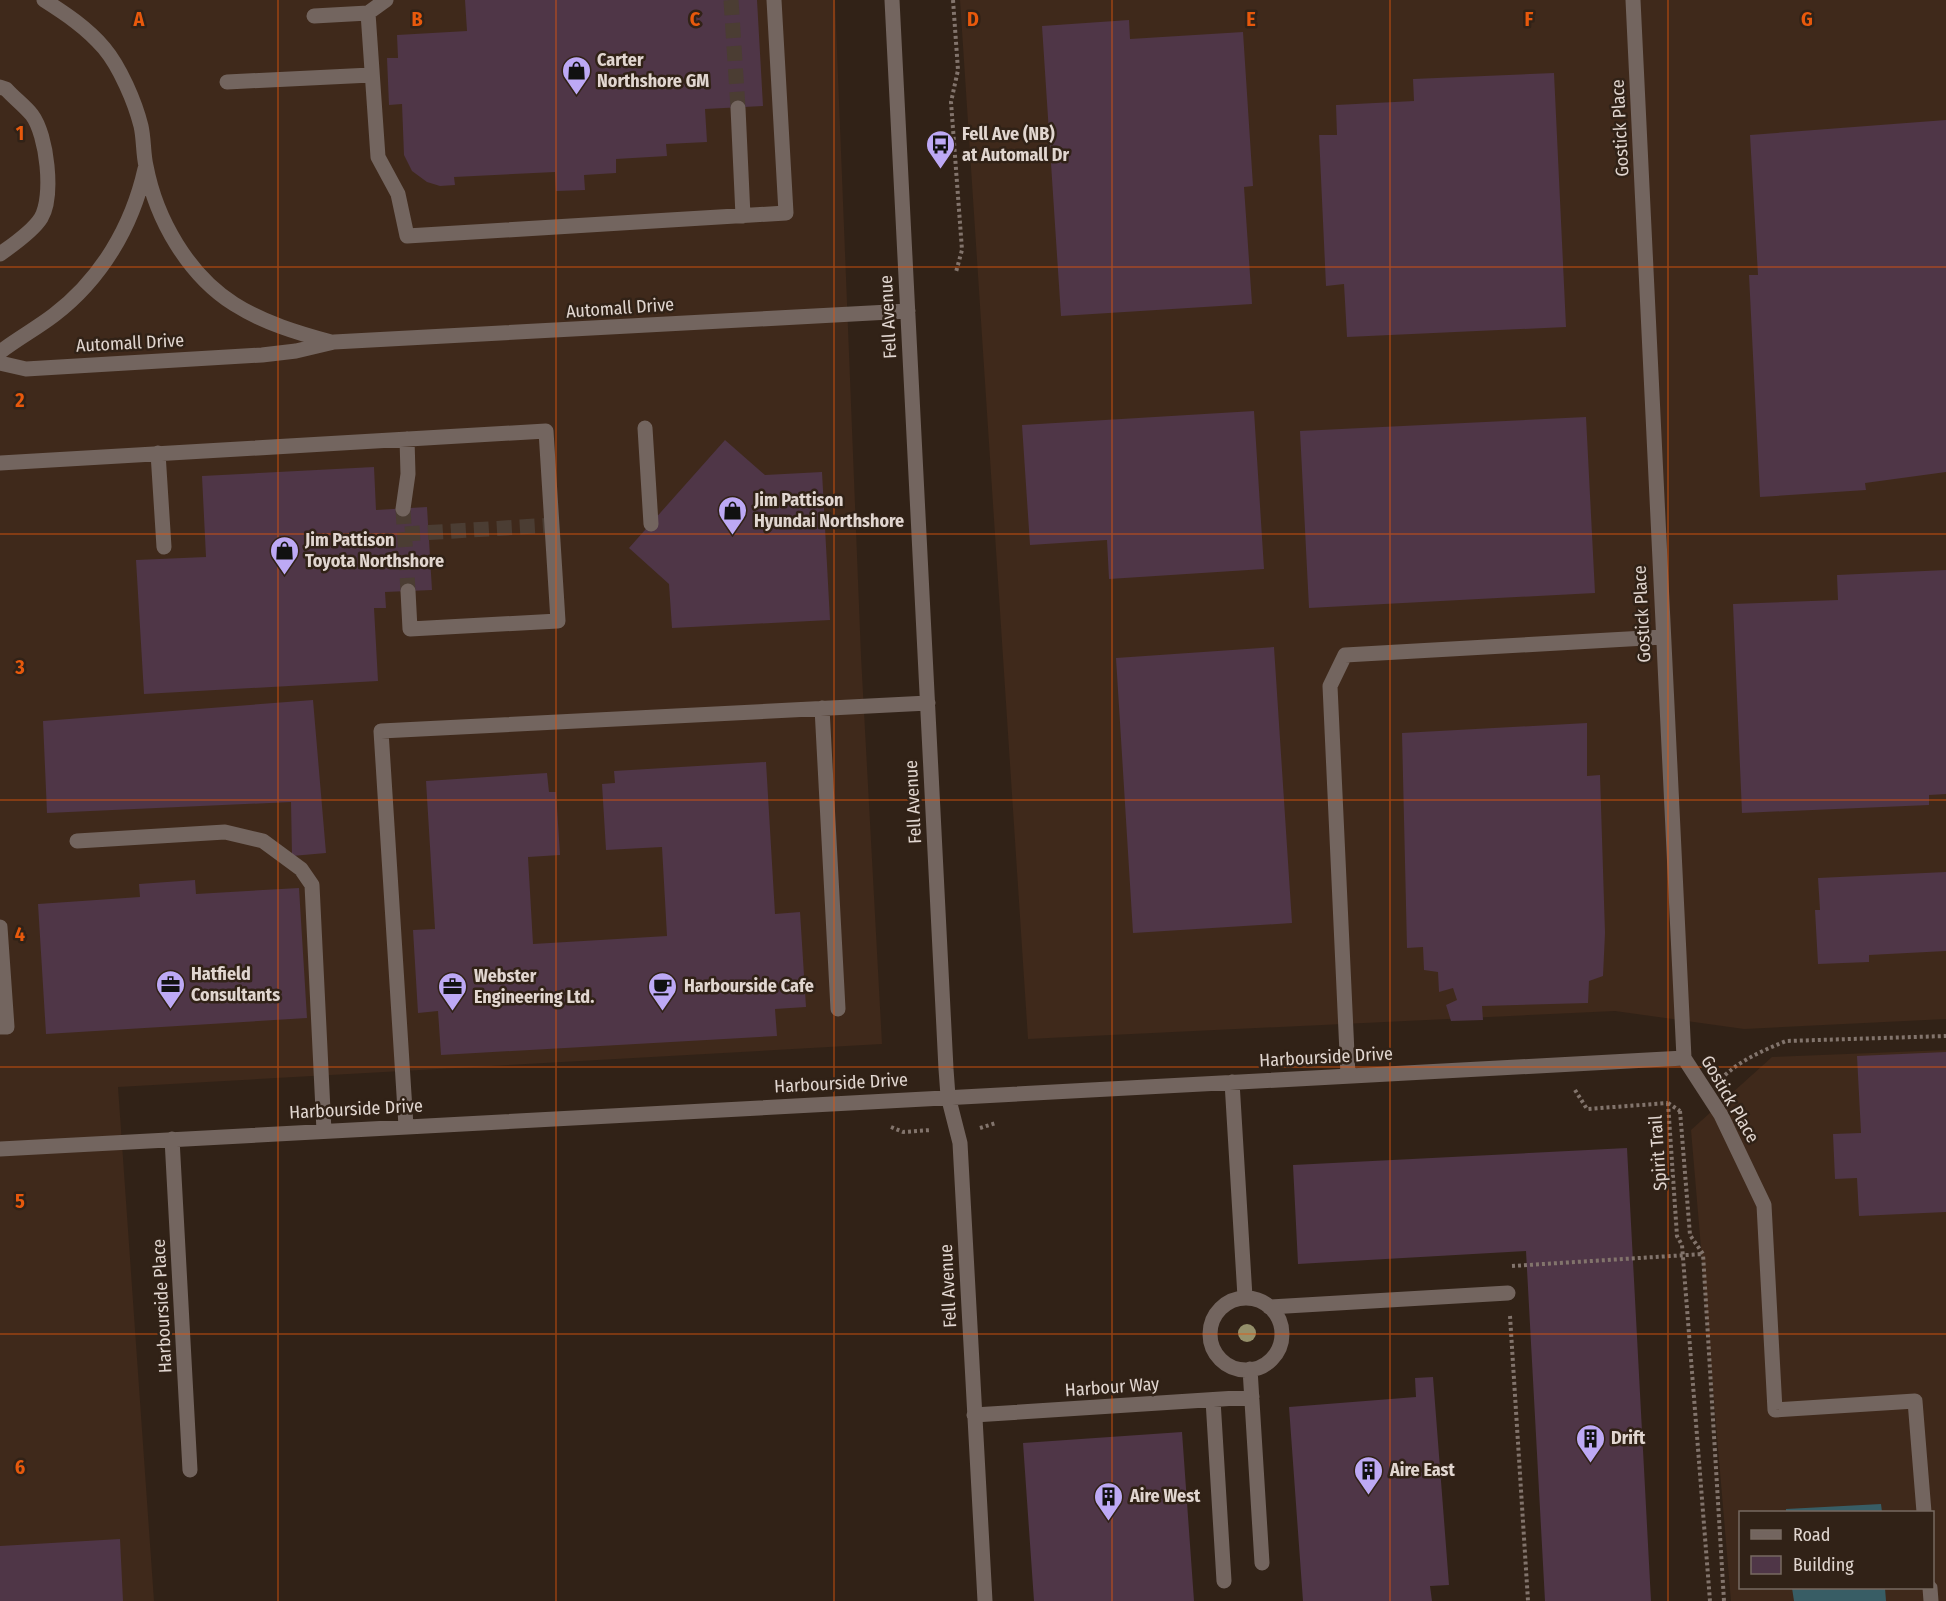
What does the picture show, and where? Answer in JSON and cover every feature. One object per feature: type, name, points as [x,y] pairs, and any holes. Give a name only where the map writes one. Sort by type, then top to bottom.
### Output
[{"type":"street","name":"Automall Drive","points":[[44,0],[76,20],[105,49],[127,87],[141,126],[146,166],[164,221],[192,266],[211,286],[234,304],[263,320],[295,332],[334,342]]},
{"type":"street","points":[[314,16],[368,13],[386,0]]},
{"type":"street","points":[[368,13],[378,157],[398,194],[407,236],[786,213],[774,0]]},
{"type":"street","name":"Fell Avenue","points":[[892,0],[948,1096],[960,1143],[985,1601]]},
{"type":"street","name":"Gostick Place","points":[[1633,0],[1684,1058],[1721,1115],[1764,1205],[1775,1410],[1915,1401],[1924,1511]]},
{"type":"street","points":[[227,82],[371,75]]},
{"type":"street","points":[[0,87],[6,89],[33,116],[45,146],[48,187],[42,217],[18,242],[0,254]]},
{"type":"street","points":[[738,108],[743,216]]},
{"type":"street","name":"Automall Drive","points":[[0,352],[53,316],[96,274],[127,226],[139,196],[146,166]]},
{"type":"street","name":"Automall Drive","points":[[0,363],[26,369],[262,355],[296,351],[334,342],[908,312]]},
{"type":"street","points":[[645,428],[651,524]]},
{"type":"street","points":[[0,463],[546,431],[558,621],[410,629],[408,591]]},
{"type":"street","points":[[403,509],[408,474],[407,439]]},
{"type":"street","points":[[158,453],[164,547]]},
{"type":"street","points":[[1348,1075],[1330,686],[1345,655],[1663,638]]},
{"type":"street","points":[[405,1126],[381,731],[928,703]]},
{"type":"street","points":[[822,708],[838,1010]]},
{"type":"street","points":[[77,841],[225,832],[263,842],[301,869],[312,885],[324,1131]]},
{"type":"street","points":[[0,927],[7,1027],[0,1027]]},
{"type":"street","name":"Harbourside Drive","points":[[0,1149],[1684,1058]]},
{"type":"street","points":[[1232,1082],[1245,1297]]},
{"type":"street","name":"Harbourside Place","points":[[172,1139],[190,1470]]},
{"type":"street","points":[[1269,1306],[1508,1293]]},
{"type":"street","points":[[1245,1297],[1262,1301],[1269,1306],[1275,1312],[1282,1328],[1281,1345],[1271,1360],[1253,1369],[1234,1368],[1217,1356],[1209,1338],[1213,1318],[1226,1303],[1245,1297]]},
{"type":"street","points":[[1250,1369],[1262,1563]]},
{"type":"street","name":"Harbour Way","points":[[974,1415],[1252,1397]]},
{"type":"street","points":[[1213,1400],[1224,1581]]},
{"type":"path","points":[[953,0],[958,70],[951,102],[962,250],[956,272]]},
{"type":"path","points":[[1736,1065],[1786,1041],[1946,1036]]},
{"type":"path","points":[[1587,1109],[1668,1103]]},
{"type":"path","name":"Spirit Trail","points":[[1668,1103],[1680,1111],[1690,1235],[1703,1254],[1724,1601]]},
{"type":"path","name":"Spirit Trail","points":[[1668,1103],[1677,1236],[1682,1245],[1710,1601]]},
{"type":"path","points":[[885,1126],[903,1132],[939,1130]]},
{"type":"path","points":[[1528,1601],[1506,1266],[1703,1254]]},
{"type":"shaded area","points":[[0,0],[835,0],[861,656],[882,1044],[118,1087],[154,1601],[0,1601]]},
{"type":"shaded area","points":[[960,0],[1946,0],[1946,1019],[1744,1029],[1615,1011],[1028,1039]]},
{"type":"shaded area","points":[[1946,1050],[1946,1601],[1731,1601],[1691,1130],[1772,1057]]},
{"type":"water","points":[[1881,1504],[1882,1511],[1786,1511],[1786,1509]]},
{"type":"water","points":[[1792,1589],[1885,1589],[1886,1601],[1794,1601]]},
{"type":"building","name":"Carter Northshore GM","points":[[465,0],[757,0],[763,106],[705,109],[707,142],[666,144],[667,156],[616,159],[616,173],[584,175],[585,190],[556,191],[555,172],[454,177],[455,185],[440,186],[427,182],[412,171],[404,155],[402,104],[389,105],[387,58],[398,58],[397,35],[467,31]]},
{"type":"building","points":[[1129,20],[1130,39],[1243,32],[1253,186],[1244,187],[1252,304],[1061,316],[1042,26]]},
{"type":"building","points":[[1554,73],[1566,327],[1347,337],[1344,284],[1326,286],[1319,135],[1337,135],[1336,105],[1414,101],[1413,79]]},
{"type":"building","points":[[1946,120],[1946,472],[1865,483],[1866,490],[1760,497],[1749,275],[1758,275],[1750,135]]},
{"type":"building","points":[[1254,411],[1264,569],[1109,579],[1107,540],[1030,545],[1022,425]]},
{"type":"building","points":[[1586,417],[1595,593],[1309,608],[1300,431]]},
{"type":"building","name":"Jim Pattison Hyundai Northshore","points":[[725,440],[765,475],[822,472],[830,620],[672,628],[669,584],[629,548]]},
{"type":"building","name":"Jim Pattison Toyota Northshore","points":[[374,467],[376,510],[427,507],[432,590],[385,592],[386,608],[374,608],[378,681],[144,694],[136,560],[206,557],[202,476]]},
{"type":"building","points":[[1946,570],[1946,794],[1929,795],[1929,805],[1742,813],[1733,604],[1838,600],[1837,575]]},
{"type":"building","points":[[1274,647],[1292,923],[1133,933],[1116,658]]},
{"type":"building","points":[[313,700],[326,853],[292,856],[291,802],[47,813],[43,721]]},
{"type":"building","points":[[1587,723],[1587,776],[1600,775],[1605,933],[1603,976],[1589,981],[1588,1003],[1482,1006],[1483,1020],[1451,1021],[1446,1005],[1457,1000],[1453,988],[1439,992],[1438,972],[1424,970],[1423,947],[1407,948],[1402,733]]},
{"type":"building","points":[[766,762],[775,914],[800,912],[806,1007],[775,1009],[777,1036],[441,1055],[438,1011],[418,1013],[413,930],[435,929],[426,781],[547,773],[549,792],[556,792],[560,855],[528,857],[533,944],[667,936],[662,847],[606,850],[602,784],[615,783],[614,771]]},
{"type":"building","points":[[1946,872],[1946,951],[1869,955],[1869,962],[1818,964],[1815,910],[1820,910],[1818,878]]},
{"type":"building","points":[[195,880],[196,894],[299,888],[307,1018],[46,1034],[38,904],[140,897],[139,884]]},
{"type":"building","points":[[1946,1052],[1946,1212],[1859,1216],[1857,1178],[1835,1179],[1833,1134],[1861,1133],[1857,1056]]},
{"type":"building","name":"Drift","points":[[1627,1148],[1651,1601],[1545,1601],[1526,1251],[1298,1264],[1293,1165]]},
{"type":"building","name":"Aire East","points":[[1433,1377],[1449,1585],[1430,1586],[1432,1601],[1303,1601],[1289,1407],[1416,1397],[1415,1378]]},
{"type":"building","name":"Aire West","points":[[1182,1432],[1194,1601],[1034,1601],[1023,1443]]},
{"type":"building","points":[[120,1539],[123,1601],[0,1601],[0,1546]]},
{"type":"tunnel","points":[[731,0],[738,108]]},
{"type":"tunnel","points":[[403,509],[408,591]]},
{"type":"tunnel","points":[[405,534],[553,525]]},
{"type":"place","name":"Carter Northshore GM","points":[[576,96]]},
{"type":"place","name":"Fell Ave (NB) at Automall Dr","points":[[941,170]]},
{"type":"place","name":"Jim Pattison Hyundai Northshore","points":[[733,536]]},
{"type":"place","name":"Jim Pattison Toyota Northshore","points":[[284,576]]},
{"type":"place","name":"Hatfield Consultants","points":[[170,1010]]},
{"type":"place","name":"Webster Engineering Ltd.","points":[[453,1012]]},
{"type":"place","name":"Harbourside Cafe","points":[[663,1012]]},
{"type":"place","name":"Drift","points":[[1590,1464]]},
{"type":"place","name":"Aire East","points":[[1369,1496]]},
{"type":"place","name":"Aire West","points":[[1109,1522]]}]
